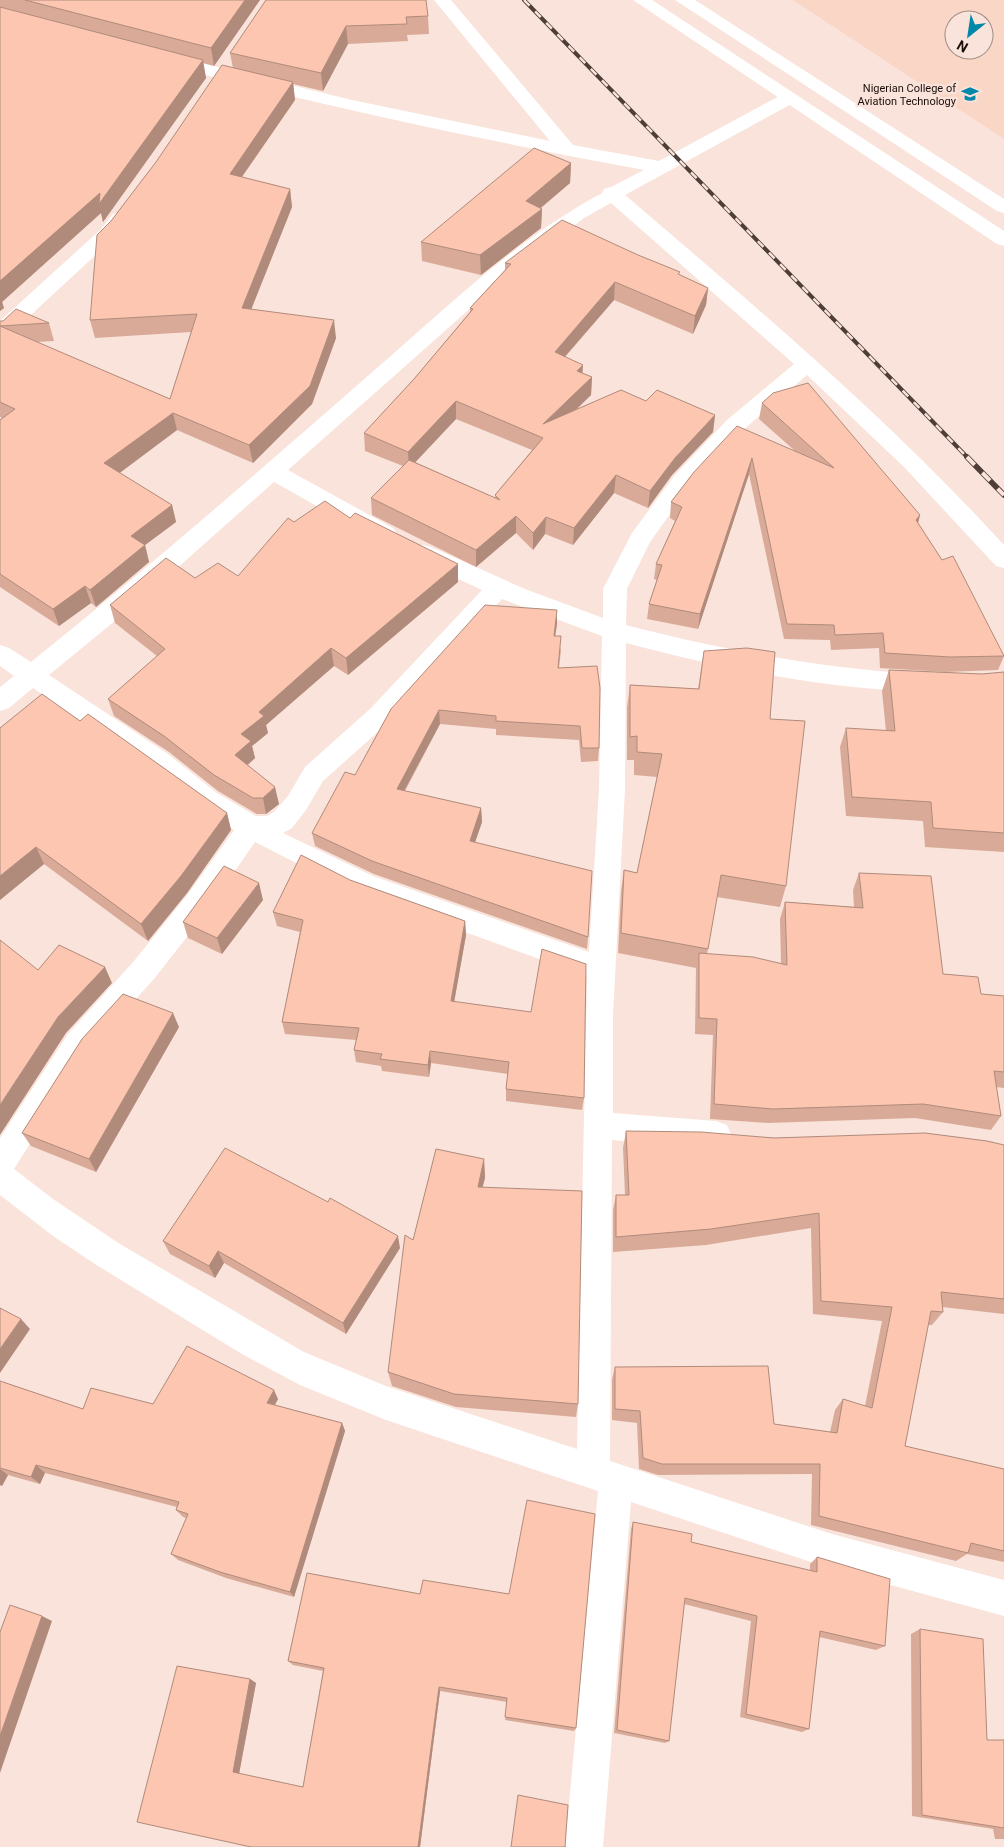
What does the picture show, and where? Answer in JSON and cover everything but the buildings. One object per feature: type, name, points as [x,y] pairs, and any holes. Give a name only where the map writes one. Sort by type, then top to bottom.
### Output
[{"type":"main road","points":[[442,0],[567,150]]},
{"type":"main road","points":[[641,0],[1004,240]]},
{"type":"main road","points":[[683,0],[1004,207]]},
{"type":"main road","points":[[156,57],[215,82],[660,167]]},
{"type":"main road","points":[[215,82],[232,58]]},
{"type":"main road","points":[[0,701],[141,587],[492,279],[577,214],[789,98]]},
{"type":"main road","points":[[612,194],[882,430],[958,506],[1004,560]]},
{"type":"main road","points":[[0,332],[108,234],[129,204]]},
{"type":"main road","points":[[584,1847],[604,1476],[597,1125],[602,969],[612,789],[615,589],[624,567],[640,540],[682,481],[708,451],[735,425],[807,364]]},
{"type":"main road","points":[[273,472],[351,517],[498,588],[613,630],[710,653],[804,670],[897,683],[946,683]]},
{"type":"main road","points":[[251,827],[270,827],[283,820],[297,802],[314,774],[380,715],[498,588]]},
{"type":"main road","points":[[0,654],[159,761],[208,800],[273,840],[363,884],[602,969]]},
{"type":"main road","points":[[0,1164],[78,1043],[144,970],[198,902],[251,827]]},
{"type":"main road","points":[[597,1125],[739,1137]]},
{"type":"main road","points":[[0,1176],[89,1243],[270,1352],[313,1373],[402,1410],[505,1440],[755,1527],[1002,1604]]},
{"type":"shaded area","name":"Nigerian College of Aviation Technology","points":[[793,0],[1004,0],[1004,139]]},
{"type":"railway","points":[[524,0],[968,458]]},
{"type":"railway","points":[[967,457],[1004,495]]},
{"type":"place","name":"Nigerian College of Aviation Technology","points":[[970,94]]}]
